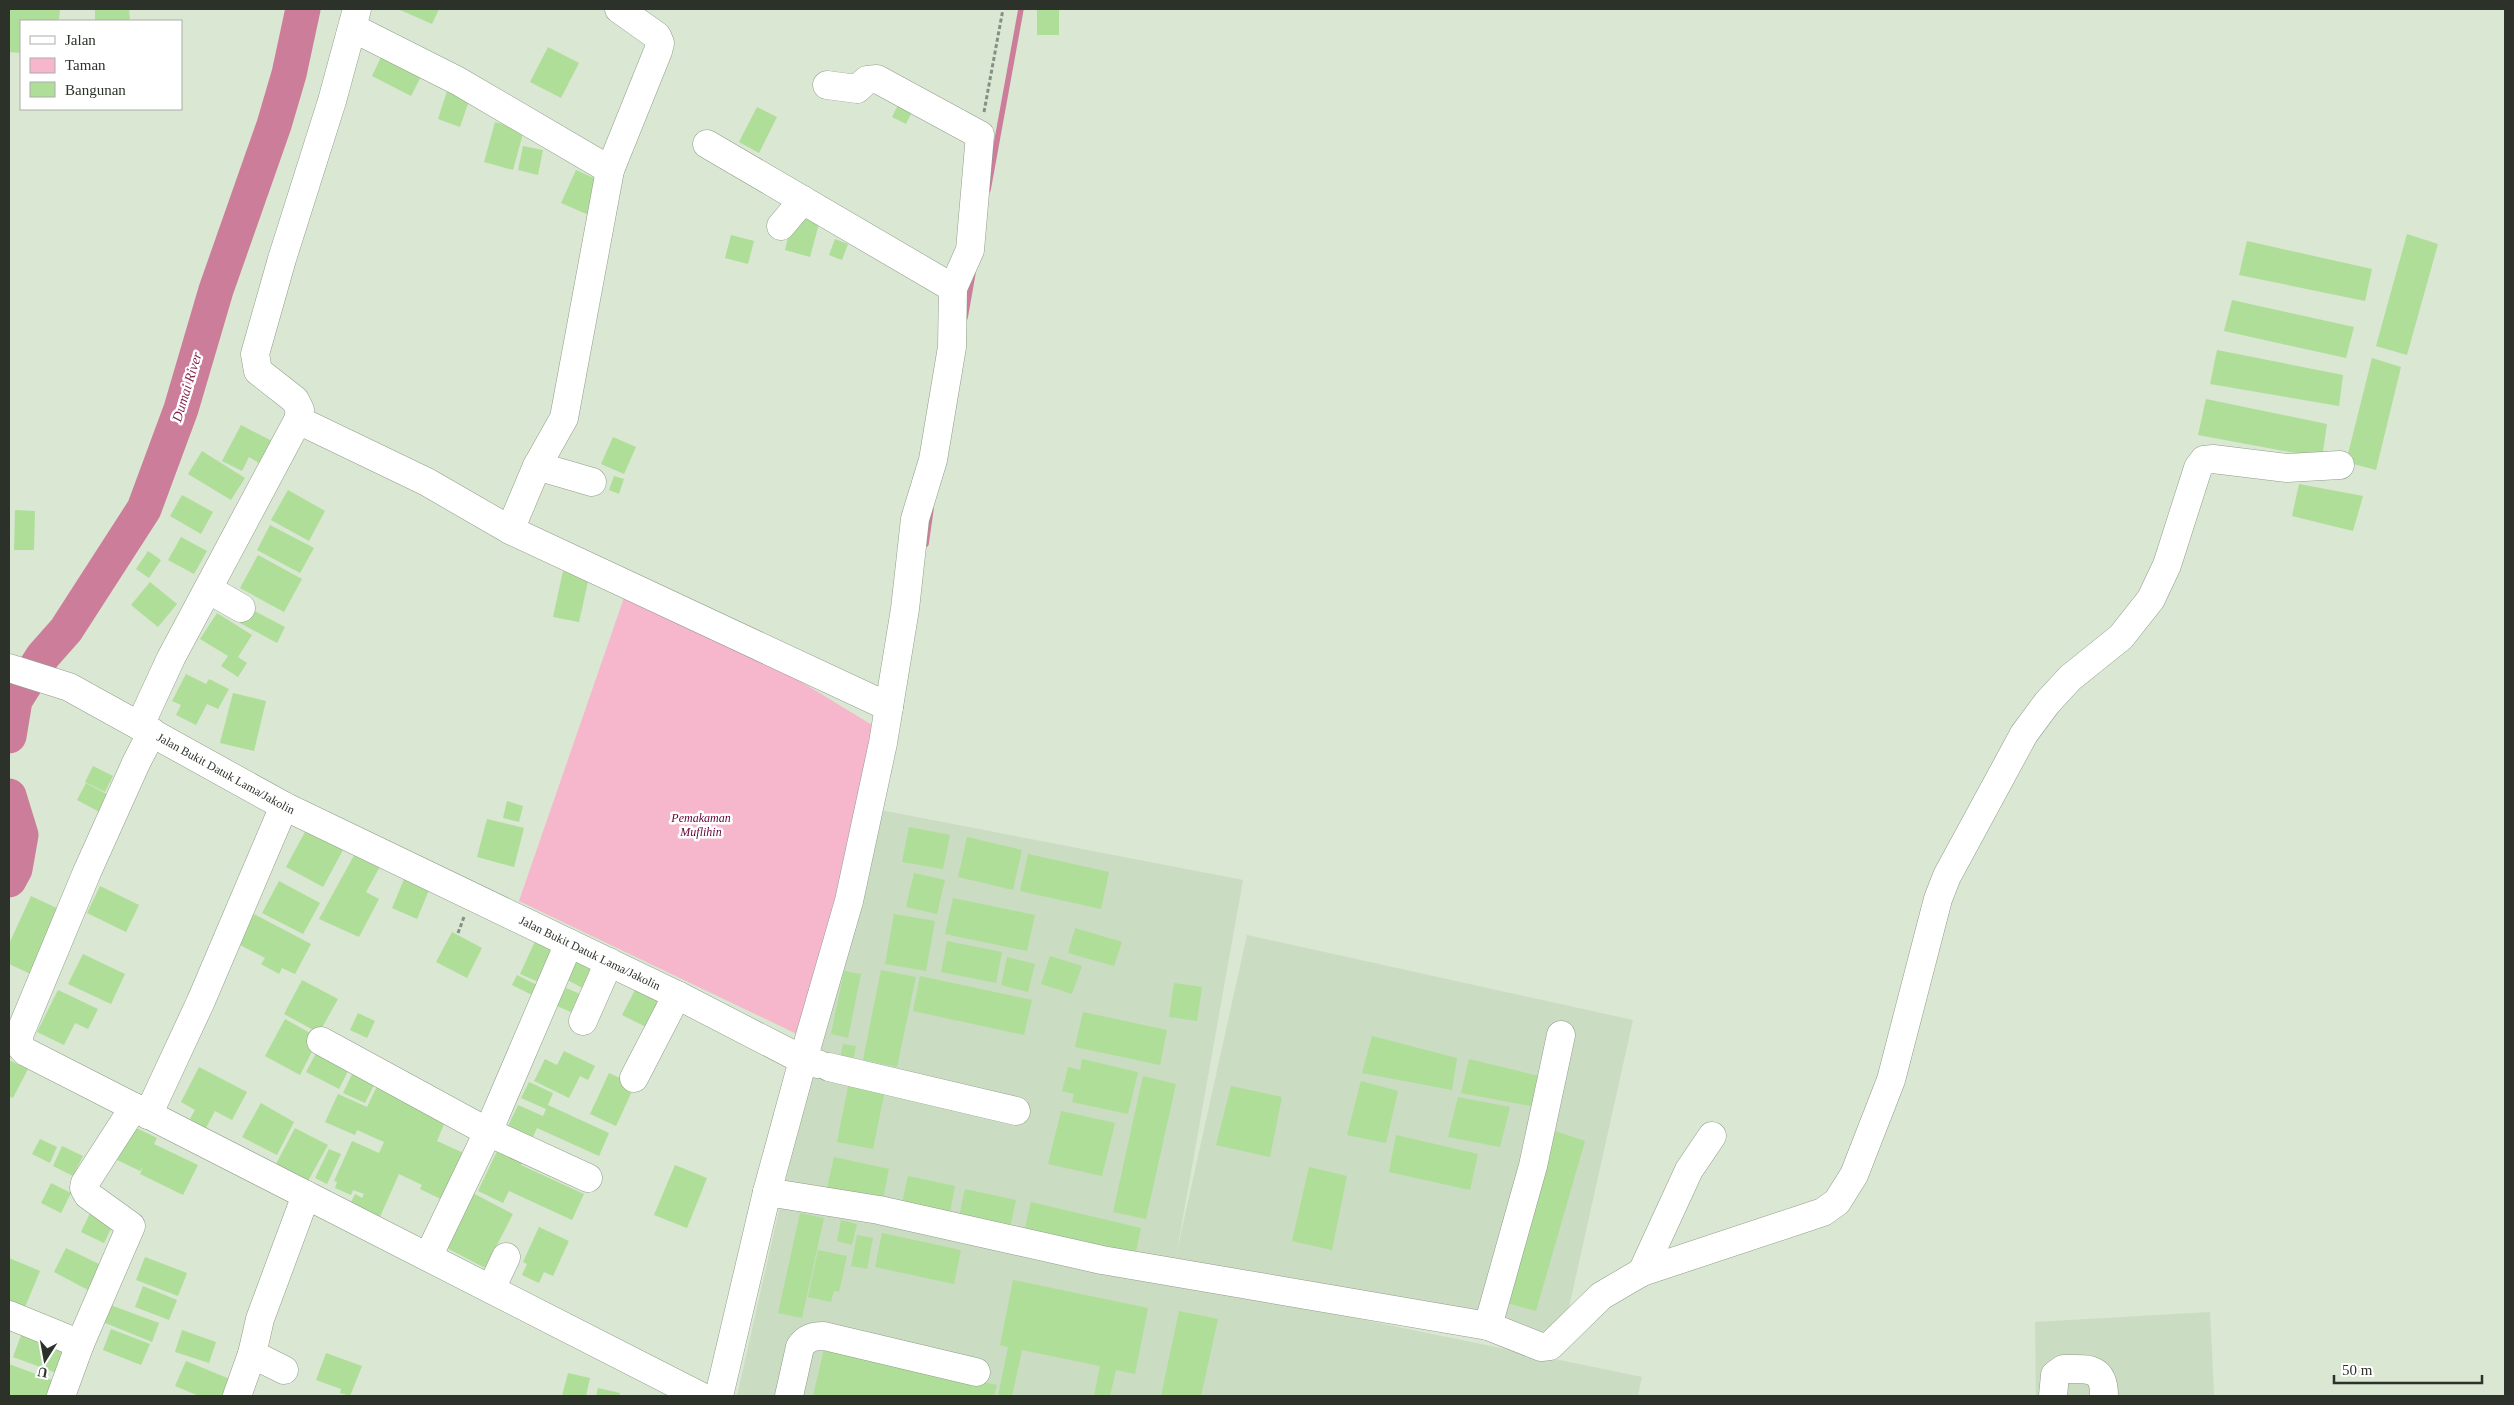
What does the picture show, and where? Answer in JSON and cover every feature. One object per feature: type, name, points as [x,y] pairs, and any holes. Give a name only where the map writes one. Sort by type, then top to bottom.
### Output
[{"type":"street","points":[[510,530],[537,466],[564,418],[610,170],[660,43],[651,30],[619,9]]},
{"type":"street","points":[[610,170],[355,18],[255,354],[258,371],[299,405],[300,414],[159,681],[146,728],[49,961],[18,1041],[26,1052],[700,1396]]},
{"type":"street","points":[[719,1396],[767,1192],[817,1064],[889,707],[905,609],[915,518],[933,460],[952,347],[953,288],[970,250],[980,135],[877,79],[867,80],[857,89],[827,85]]},
{"type":"street","points":[[707,144],[953,288]]},
{"type":"street","points":[[781,226],[803,200]]},
{"type":"street","points":[[298,420],[427,482],[510,530],[889,707]]},
{"type":"street","points":[[767,1192],[880,1210],[1112,1262],[1488,1326],[1547,1347],[1556,1342],[1601,1296],[1642,1272],[1823,1212],[1842,1197],[1854,1175],[1891,1080],[1938,899],[1948,876],[2024,734],[2070,678],[2122,637],[2151,598],[2170,556],[2198,468],[2204,460],[2213,459],[2287,468],[2340,464]]},
{"type":"street","points":[[537,466],[592,482]]},
{"type":"street","points":[[208,589],[241,608]]},
{"type":"street","name":"Jalan Bukit Datuk Lama/Jakolin","points":[[9,668],[69,687],[284,806],[817,1064],[1016,1111]]},
{"type":"street","points":[[61,1396],[80,1344],[132,1226],[88,1194],[84,1188],[85,1183],[141,1111],[201,1001],[284,806]]},
{"type":"street","points":[[428,1257],[488,1132],[569,943]]},
{"type":"street","points":[[582,1021],[609,962]]},
{"type":"street","points":[[634,1078],[677,995]]},
{"type":"street","points":[[1488,1326],[1533,1166],[1561,1035]]},
{"type":"street","points":[[321,1041],[488,1132],[588,1178]]},
{"type":"street","points":[[1642,1272],[1689,1170],[1712,1136]]},
{"type":"street","points":[[237,1396],[252,1354],[260,1319],[306,1195]]},
{"type":"street","points":[[491,1289],[506,1257]]},
{"type":"street","points":[[9,1315],[80,1344]]},
{"type":"street","points":[[789,1396],[800,1347],[804,1341],[816,1336],[824,1336],[976,1372]]},
{"type":"street","points":[[252,1354],[284,1370]]},
{"type":"street","points":[[2053,1396],[2055,1375],[2062,1369],[2079,1369],[2098,1374],[2104,1381],[2104,1396]]},
{"type":"path","points":[[980,135],[1003,9]]},
{"type":"shaded area","points":[[870,808],[1243,880],[1176,1256],[1247,935],[1633,1020],[1559,1352],[822,1209],[1642,1377],[1638,1396],[737,1396]]},
{"type":"shaded area","points":[[2210,1312],[2214,1395],[2336,1396],[2036,1396],[2035,1322]]},
{"type":"green space","name":"Pemakaman Muflihin","points":[[626,592],[749,650],[877,728],[801,1036],[519,901]]},
{"type":"building","points":[[9,9],[60,9],[59,20],[20,20],[20,53],[9,52]]},
{"type":"building","points":[[95,9],[129,9],[130,20],[95,20]]},
{"type":"building","points":[[398,9],[439,9],[432,24]]},
{"type":"building","points":[[1037,9],[1059,9],[1059,35],[1037,35]]},
{"type":"building","points":[[548,47],[579,63],[561,98],[530,82]]},
{"type":"building","points":[[382,55],[426,67],[411,96],[372,76]]},
{"type":"building","points":[[447,91],[470,98],[460,127],[438,119]]},
{"type":"building","points":[[901,99],[915,106],[906,124],[892,117]]},
{"type":"building","points":[[757,107],[777,117],[759,153],[739,142]]},
{"type":"building","points":[[495,122],[524,130],[513,170],[484,162]]},
{"type":"building","points":[[523,146],[543,150],[538,175],[518,170]]},
{"type":"building","points":[[576,170],[605,183],[591,216],[561,203]]},
{"type":"building","points":[[794,213],[820,220],[810,257],[785,250]]},
{"type":"building","points":[[2407,234],[2438,244],[2407,355],[2376,346]]},
{"type":"building","points":[[731,235],[754,241],[748,264],[725,258]]},
{"type":"building","points":[[835,239],[848,244],[842,260],[829,255]]},
{"type":"building","points":[[2247,241],[2372,269],[2365,301],[2239,275]]},
{"type":"building","points":[[2232,300],[2354,327],[2346,358],[2224,331]]},
{"type":"building","points":[[2217,350],[2343,375],[2339,406],[2210,384]]},
{"type":"building","points":[[2372,358],[2401,367],[2376,470],[2346,462]]},
{"type":"building","points":[[2206,399],[2327,424],[2322,458],[2198,435]]},
{"type":"building","points":[[241,425],[274,442],[262,465],[249,457],[242,471],[222,461]]},
{"type":"building","points":[[613,437],[636,447],[624,474],[601,464]]},
{"type":"building","points":[[202,451],[245,478],[231,500],[188,474]]},
{"type":"building","points":[[614,476],[624,479],[619,494],[609,490]]},
{"type":"building","points":[[2299,484],[2363,496],[2353,531],[2292,516]]},
{"type":"building","points":[[288,490],[325,511],[309,541],[271,520]]},
{"type":"building","points":[[182,495],[213,512],[201,534],[170,516]]},
{"type":"building","points":[[15,510],[35,511],[34,550],[14,550]]},
{"type":"building","points":[[270,525],[314,548],[300,573],[257,550]]},
{"type":"building","points":[[181,537],[207,551],[194,574],[168,560]]},
{"type":"building","points":[[148,551],[161,560],[149,578],[136,569]]},
{"type":"building","points":[[258,555],[302,579],[284,612],[240,588]]},
{"type":"building","points":[[563,571],[589,577],[579,622],[553,617]]},
{"type":"building","points":[[150,582],[177,604],[158,627],[131,605]]},
{"type":"building","points":[[249,608],[285,627],[277,643],[240,623]]},
{"type":"building","points":[[217,613],[252,635],[238,657],[247,663],[238,677],[221,666],[228,656],[200,639]]},
{"type":"building","points":[[186,674],[206,684],[209,679],[229,689],[218,709],[207,704],[196,725],[176,715],[181,705],[172,701]]},
{"type":"building","points":[[233,693],[266,701],[254,751],[220,743]]},
{"type":"building","points":[[93,766],[113,776],[105,792],[85,782]]},
{"type":"building","points":[[86,783],[116,799],[107,816],[77,800]]},
{"type":"building","points":[[507,801],[523,806],[519,822],[503,818]]},
{"type":"building","points":[[487,819],[524,828],[514,867],[477,857]]},
{"type":"building","points":[[909,827],[950,835],[943,869],[902,862]]},
{"type":"building","points":[[306,830],[343,850],[323,887],[286,867]]},
{"type":"building","points":[[967,837],[1022,850],[1013,890],[958,877]]},
{"type":"building","points":[[357,850],[382,863],[366,892],[379,899],[359,937],[319,919]]},
{"type":"building","points":[[1028,854],[1109,872],[1101,909],[1020,891]]},
{"type":"building","points":[[407,872],[432,883],[417,919],[392,908]]},
{"type":"building","points":[[914,873],[945,880],[937,914],[906,907]]},
{"type":"building","points":[[279,881],[320,903],[303,934],[262,913]]},
{"type":"building","points":[[100,886],[139,905],[126,932],[87,913]]},
{"type":"building","points":[[31,896],[65,912],[35,976],[9,964],[9,944]]},
{"type":"building","points":[[953,898],[1035,915],[1027,951],[945,934]]},
{"type":"building","points":[[254,914],[311,944],[295,974],[282,968],[279,974],[261,964],[265,958],[238,944]]},
{"type":"building","points":[[894,914],[935,921],[926,971],[885,964]]},
{"type":"building","points":[[1075,928],[1122,942],[1114,966],[1068,953]]},
{"type":"building","points":[[452,932],[482,948],[467,978],[436,962]]},
{"type":"building","points":[[537,937],[562,948],[545,985],[520,974]]},
{"type":"building","points":[[947,941],[1002,952],[996,983],[941,972]]},
{"type":"building","points":[[572,953],[604,969],[592,993],[560,976]]},
{"type":"building","points":[[83,954],[125,974],[111,1004],[68,984]]},
{"type":"building","points":[[1050,956],[1082,966],[1072,994],[1041,984]]},
{"type":"building","points":[[1007,957],[1035,964],[1028,992],[1001,985]]},
{"type":"building","points":[[881,970],[916,977],[897,1067],[863,1060]]},
{"type":"building","points":[[844,971],[861,974],[848,1038],[831,1034]]},
{"type":"building","points":[[517,975],[545,989],[540,999],[512,985]]},
{"type":"building","points":[[920,976],[1032,1000],[1024,1035],[913,1011]]},
{"type":"building","points":[[302,980],[338,999],[319,1033],[284,1014]]},
{"type":"building","points":[[1174,983],[1202,987],[1197,1021],[1169,1017]]},
{"type":"building","points":[[637,986],[667,1001],[652,1030],[622,1015]]},
{"type":"building","points":[[566,988],[590,998],[582,1017],[557,1006]]},
{"type":"building","points":[[58,990],[98,1009],[88,1029],[75,1023],[64,1045],[37,1032]]},
{"type":"building","points":[[1083,1012],[1167,1030],[1160,1065],[1075,1047]]},
{"type":"building","points":[[358,1013],[375,1021],[367,1038],[350,1030]]},
{"type":"building","points":[[285,1019],[319,1038],[300,1075],[265,1056]]},
{"type":"building","points":[[1372,1036],[1457,1058],[1452,1090],[1362,1073]]},
{"type":"building","points":[[322,1042],[354,1059],[339,1089],[306,1072]]},
{"type":"building","points":[[843,1044],[856,1046],[852,1066],[839,1063]]},
{"type":"building","points":[[564,1051],[595,1066],[588,1080],[580,1076],[569,1098],[534,1081],[545,1059],[557,1065]]},
{"type":"building","points":[[1082,1059],[1138,1072],[1128,1114],[1072,1102],[1074,1094],[1062,1091],[1068,1067],[1080,1070]]},
{"type":"building","points":[[1469,1059],[1543,1077],[1536,1107],[1461,1093]]},
{"type":"building","points":[[9,1060],[28,1069],[13,1098],[9,1096]]},
{"type":"building","points":[[199,1067],[247,1092],[232,1120],[215,1111],[206,1128],[190,1119],[195,1110],[181,1102]]},
{"type":"building","points":[[355,1068],[377,1079],[365,1103],[343,1093]]},
{"type":"building","points":[[609,1073],[635,1085],[616,1126],[590,1114]]},
{"type":"building","points":[[1143,1076],[1176,1084],[1146,1219],[1113,1212]]},
{"type":"building","points":[[380,1080],[447,1117],[437,1141],[468,1155],[447,1202],[420,1189],[422,1185],[399,1174],[379,1219],[349,1206],[355,1194],[362,1198],[364,1194],[353,1190],[351,1195],[335,1188],[337,1182],[334,1181],[352,1141],[379,1153],[384,1142],[357,1130],[355,1135],[325,1122],[338,1094],[367,1107]]},
{"type":"building","points":[[1361,1081],[1398,1091],[1386,1143],[1347,1135]]},
{"type":"building","points":[[529,1082],[553,1093],[548,1105],[609,1133],[599,1156],[537,1128],[533,1137],[508,1126],[518,1105],[543,1116],[546,1109],[521,1098]]},
{"type":"building","points":[[849,1082],[885,1090],[873,1149],[837,1142]]},
{"type":"building","points":[[1231,1086],[1282,1097],[1270,1157],[1216,1145]]},
{"type":"building","points":[[1458,1097],[1510,1107],[1500,1147],[1448,1137]]},
{"type":"building","points":[[261,1103],[294,1122],[277,1155],[242,1137]]},
{"type":"building","points":[[1061,1111],[1115,1123],[1102,1176],[1048,1164]]},
{"type":"building","points":[[128,1124],[157,1138],[154,1144],[198,1165],[183,1195],[140,1174],[143,1167],[140,1171],[111,1157]]},
{"type":"building","points":[[295,1128],[328,1145],[308,1181],[276,1164]]},
{"type":"building","points":[[1552,1130],[1585,1141],[1536,1311],[1507,1303]]},
{"type":"building","points":[[1396,1135],[1478,1154],[1470,1190],[1389,1172]]},
{"type":"building","points":[[40,1139],[57,1147],[50,1163],[32,1154]]},
{"type":"building","points":[[62,1146],[83,1156],[73,1176],[53,1166]]},
{"type":"building","points":[[329,1149],[341,1154],[327,1184],[315,1178]]},
{"type":"building","points":[[498,1149],[523,1160],[521,1165],[584,1194],[572,1220],[509,1191],[503,1203],[478,1191]]},
{"type":"building","points":[[834,1157],[889,1169],[882,1204],[826,1192]]},
{"type":"building","points":[[675,1165],[707,1178],[687,1228],[654,1215]]},
{"type":"building","points":[[1309,1167],[1347,1176],[1332,1250],[1292,1241]]},
{"type":"building","points":[[908,1176],[955,1186],[949,1218],[901,1208]]},
{"type":"building","points":[[51,1183],[71,1193],[61,1213],[41,1203]]},
{"type":"building","points":[[965,1189],[1016,1200],[1009,1232],[958,1221]]},
{"type":"building","points":[[469,1191],[513,1214],[485,1268],[441,1245]]},
{"type":"building","points":[[1031,1202],[1141,1228],[1134,1261],[1023,1236]]},
{"type":"building","points":[[91,1211],[114,1223],[104,1243],[81,1232]]},
{"type":"building","points":[[800,1213],[824,1218],[802,1318],[778,1313]]},
{"type":"building","points":[[841,1220],[857,1224],[852,1245],[837,1241]]},
{"type":"building","points":[[539,1227],[569,1241],[553,1276],[544,1272],[539,1283],[522,1275],[527,1264],[523,1262]]},
{"type":"building","points":[[882,1233],[961,1250],[954,1284],[875,1267]]},
{"type":"building","points":[[857,1235],[873,1238],[867,1269],[851,1266]]},
{"type":"building","points":[[66,1248],[101,1265],[88,1290],[54,1272]]},
{"type":"building","points":[[818,1250],[847,1256],[839,1292],[834,1291],[831,1302],[808,1297]]},
{"type":"building","points":[[145,1257],[187,1273],[178,1296],[136,1280]]},
{"type":"building","points":[[9,1258],[40,1271],[25,1307],[9,1300]]},
{"type":"building","points":[[1013,1280],[1148,1308],[1135,1374],[1116,1370],[1110,1396],[1094,1396],[1100,1366],[1022,1350],[1012,1396],[998,1396],[1008,1347],[1000,1345]]},
{"type":"building","points":[[143,1286],[177,1300],[169,1320],[135,1307]]},
{"type":"building","points":[[105,1303],[159,1323],[152,1342],[98,1320]]},
{"type":"building","points":[[1179,1311],[1218,1319],[1201,1396],[1161,1396]]},
{"type":"building","points":[[111,1329],[150,1344],[141,1365],[103,1350]]},
{"type":"building","points":[[23,1330],[69,1347],[59,1374],[13,1357]]},
{"type":"building","points":[[182,1330],[216,1342],[209,1363],[175,1352]]},
{"type":"building","points":[[824,1349],[997,1385],[994,1396],[813,1396]]},
{"type":"building","points":[[326,1353],[362,1366],[350,1396],[340,1393],[341,1389],[316,1380]]},
{"type":"building","points":[[186,1361],[237,1382],[231,1396],[199,1396],[175,1386]]},
{"type":"building","points":[[9,1364],[52,1380],[46,1396],[9,1396]]},
{"type":"building","points":[[568,1373],[590,1378],[586,1396],[562,1396]]},
{"type":"building","points":[[598,1388],[620,1393],[619,1396],[596,1396]]},
{"type":"waterway","name":"Dumai River","points":[[9,736],[15,700],[43,656],[66,630],[144,509],[181,409],[216,290],[274,125],[289,74],[303,9]]},
{"type":"waterway","points":[[988,190],[1021,9]]},
{"type":"waterway","points":[[965,318],[973,273]]},
{"type":"waterway","points":[[926,544],[931,509]]},
{"type":"waterway","name":"Dumai River","points":[[9,796],[21,835],[15,869],[9,880]]}]
